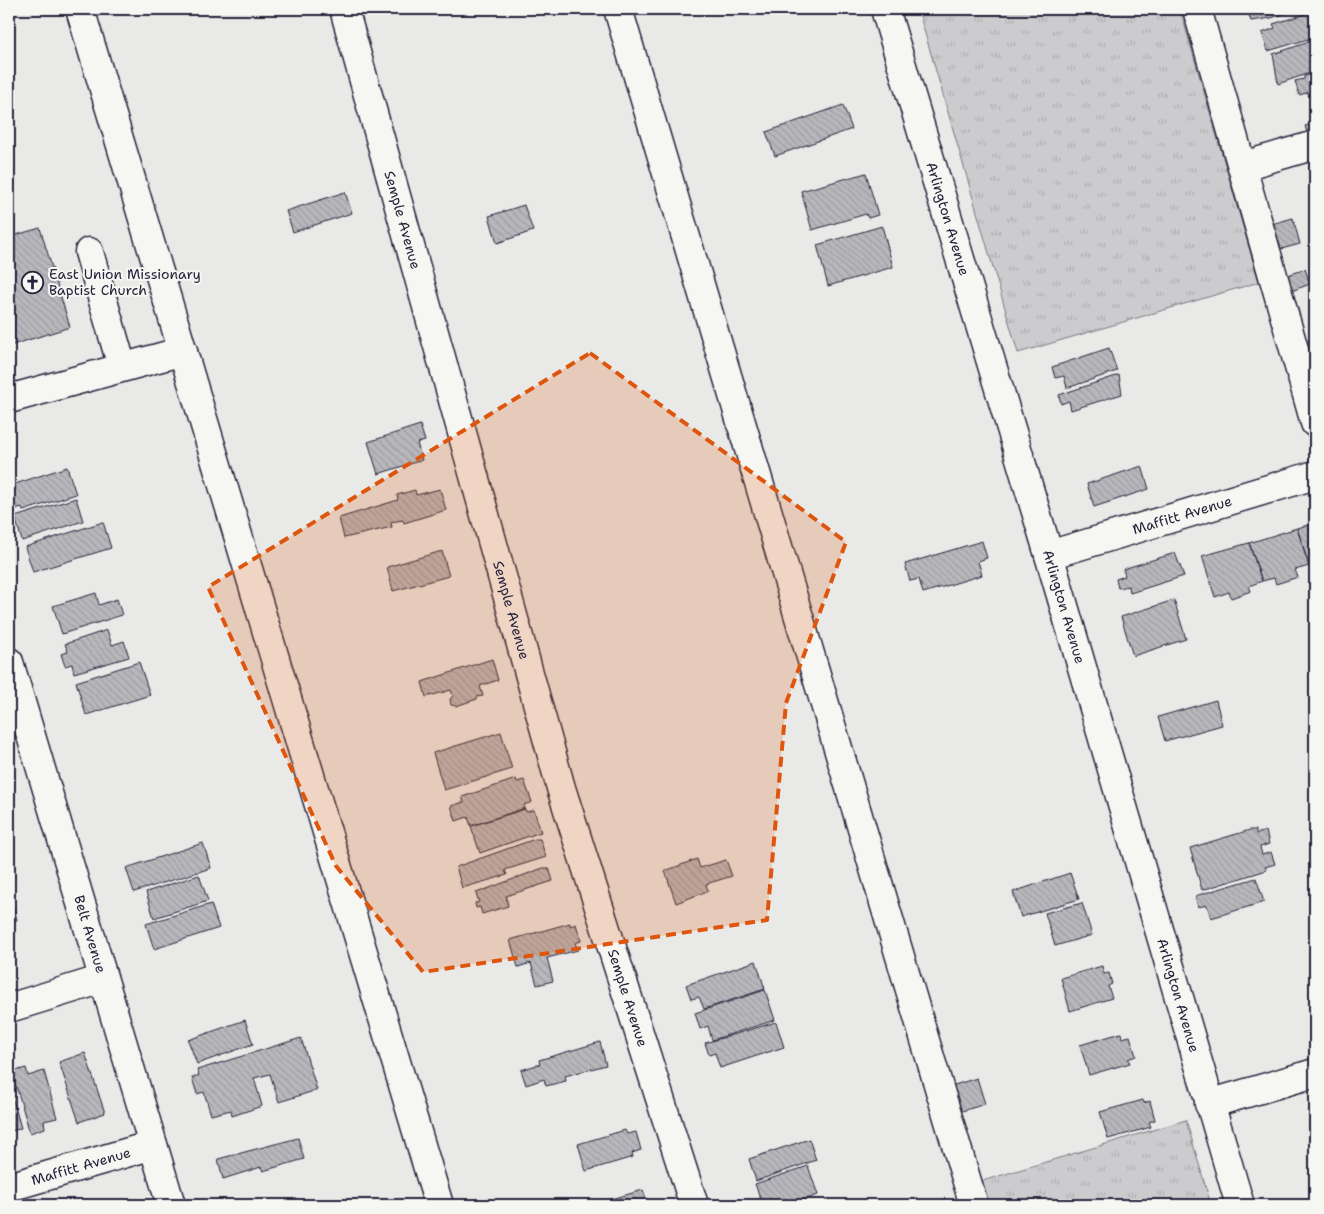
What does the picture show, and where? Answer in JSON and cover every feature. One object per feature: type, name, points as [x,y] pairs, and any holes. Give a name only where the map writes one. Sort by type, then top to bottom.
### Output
[{"type":"street","points":[[80,9],[438,1205]]},
{"type":"street","name":"Semple Avenue","points":[[344,9],[561,788],[694,1205]]},
{"type":"street","points":[[618,9],[974,1205]]},
{"type":"street","name":"Arlington Avenue","points":[[885,9],[1049,555],[1240,1205]]},
{"type":"street","points":[[1197,9],[1315,423]]},
{"type":"street","points":[[1243,166],[1315,146]]},
{"type":"street","points":[[89,252],[122,367]]},
{"type":"street","points":[[9,398],[183,351]]},
{"type":"street","name":"Maffitt Avenue","points":[[1049,555],[1315,475]]},
{"type":"street","name":"Belt Avenue","points":[[9,662],[171,1205]]},
{"type":"street","points":[[9,1008],[103,979]]},
{"type":"street","points":[[1209,1104],[1315,1073]]},
{"type":"street","name":"Maffitt Avenue","points":[[9,1187],[153,1144]]},
{"type":"highlighted area","points":[[590,353],[846,542],[786,703],[767,920],[423,972],[336,866],[208,587]]},
{"type":"green space","points":[[918,9],[1180,9],[1259,282],[1018,353]]},
{"type":"green space","points":[[1186,1120],[1211,1205],[986,1205],[979,1182]]},
{"type":"building","points":[[1247,9],[1300,9],[1271,18],[1251,21]]},
{"type":"building","points":[[1315,11],[1315,37],[1268,51],[1262,33],[1275,28],[1273,24]]},
{"type":"building","points":[[1315,40],[1315,71],[1278,84],[1273,54]]},
{"type":"building","points":[[1315,73],[1314,106],[1310,92],[1299,95],[1295,81]]},
{"type":"building","points":[[843,105],[852,129],[775,156],[766,132]]},
{"type":"building","points":[[1315,123],[1315,140],[1310,141],[1305,126]]},
{"type":"building","points":[[866,173],[878,215],[868,218],[866,214],[812,230],[801,191]]},
{"type":"building","points":[[345,192],[352,213],[293,232],[286,211]]},
{"type":"building","points":[[524,205],[533,231],[497,243],[489,216]]},
{"type":"building","points":[[1293,218],[1300,244],[1274,251],[1268,225]]},
{"type":"building","points":[[882,226],[893,267],[828,286],[817,245]]},
{"type":"building","name":"East Union Missionary Baptist Church","points":[[40,228],[70,327],[9,346],[9,237]]},
{"type":"building","points":[[1305,269],[1310,284],[1286,293],[1280,278]]},
{"type":"building","points":[[1315,339],[1315,381],[1305,342]]},
{"type":"building","points":[[1109,348],[1117,371],[1067,388],[1064,376],[1055,378],[1052,367]]},
{"type":"building","points":[[1119,375],[1122,394],[1071,410],[1069,401],[1061,404],[1059,395]]},
{"type":"building","points":[[420,425],[425,441],[417,443],[422,460],[378,474],[368,442]]},
{"type":"building","points":[[1142,466],[1149,489],[1094,507],[1087,484]]},
{"type":"building","points":[[67,467],[76,494],[23,511],[22,507],[15,509],[9,490],[16,487],[15,484]]},
{"type":"building","points":[[440,489],[446,510],[404,523],[403,520],[391,522],[392,527],[344,538],[339,518],[398,500],[397,495],[415,490],[416,495]]},
{"type":"building","points":[[76,498],[83,521],[22,541],[15,517]]},
{"type":"building","points":[[103,522],[111,548],[33,572],[25,547]]},
{"type":"building","points":[[1315,523],[1315,565],[1309,566],[1297,528]]},
{"type":"building","points":[[1297,528],[1309,566],[1295,570],[1298,577],[1276,584],[1274,578],[1262,581],[1249,543]]},
{"type":"building","points":[[982,541],[987,558],[978,561],[982,575],[923,593],[919,579],[910,581],[905,564]]},
{"type":"building","points":[[1249,543],[1262,581],[1249,586],[1251,591],[1231,598],[1229,592],[1215,597],[1202,556]]},
{"type":"building","points":[[442,551],[449,576],[393,591],[387,567]]},
{"type":"building","points":[[1175,553],[1184,576],[1130,593],[1129,586],[1118,588],[1116,579],[1125,576],[1123,569]]},
{"type":"building","points":[[96,593],[99,605],[117,599],[122,615],[62,634],[53,606]]},
{"type":"building","points":[[1174,600],[1186,639],[1133,656],[1121,617]]},
{"type":"building","points":[[107,630],[112,645],[124,641],[129,657],[74,673],[72,664],[65,666],[61,654],[68,652],[65,644]]},
{"type":"building","points":[[492,659],[498,680],[480,686],[483,696],[456,706],[451,705],[450,699],[453,696],[451,690],[426,697],[422,682]]},
{"type":"building","points":[[139,662],[150,695],[86,715],[76,682]]},
{"type":"building","points":[[1216,700],[1222,725],[1165,741],[1158,717]]},
{"type":"building","points":[[501,732],[512,769],[444,790],[433,753]]},
{"type":"building","points":[[516,779],[517,782],[524,780],[532,802],[524,805],[525,808],[471,826],[468,817],[456,821],[451,806],[464,802],[462,797]]},
{"type":"building","points":[[525,809],[526,812],[534,810],[541,832],[480,853],[471,826]]},
{"type":"building","points":[[1250,830],[1256,830],[1256,834],[1266,831],[1269,844],[1260,847],[1262,855],[1271,852],[1275,864],[1265,867],[1267,870],[1202,890],[1190,848]]},
{"type":"building","points":[[535,839],[540,839],[546,857],[505,870],[507,875],[462,888],[456,867]]},
{"type":"building","points":[[203,843],[211,868],[134,892],[126,868]]},
{"type":"building","points":[[697,859],[700,868],[726,860],[732,876],[706,884],[708,891],[676,903],[665,871]]},
{"type":"building","points":[[543,868],[549,868],[553,881],[506,896],[508,906],[482,914],[480,907],[476,908],[475,903],[479,902],[476,893]]},
{"type":"building","points":[[1070,873],[1079,899],[1021,917],[1013,892]]},
{"type":"building","points":[[199,875],[208,901],[154,918],[146,892]]},
{"type":"building","points":[[1256,878],[1264,902],[1211,918],[1207,905],[1198,907],[1195,896]]},
{"type":"building","points":[[1082,903],[1092,935],[1055,946],[1045,913]]},
{"type":"building","points":[[211,904],[219,928],[154,949],[146,924]]},
{"type":"building","points":[[14,908],[17,920],[11,921],[15,941],[9,943],[9,910]]},
{"type":"building","points":[[570,923],[570,926],[576,924],[581,941],[575,943],[578,950],[547,958],[553,981],[537,985],[531,963],[518,967],[510,940]]},
{"type":"building","points":[[756,961],[765,989],[704,1009],[699,997],[691,999],[686,985]]},
{"type":"building","points":[[1102,966],[1104,974],[1109,973],[1112,984],[1108,986],[1112,998],[1070,1011],[1061,978]]},
{"type":"building","points":[[765,990],[775,1020],[712,1040],[708,1026],[700,1029],[695,1013]]},
{"type":"building","points":[[245,1020],[253,1044],[197,1064],[188,1040]]},
{"type":"building","points":[[776,1022],[784,1047],[720,1068],[715,1053],[709,1055],[705,1043]]},
{"type":"building","points":[[1121,1033],[1122,1038],[1130,1036],[1136,1056],[1128,1059],[1130,1063],[1089,1075],[1080,1045]]},
{"type":"building","points":[[301,1038],[317,1090],[279,1102],[270,1074],[254,1078],[262,1106],[232,1116],[231,1110],[211,1115],[204,1092],[197,1094],[192,1078],[199,1075],[197,1070]]},
{"type":"building","points":[[600,1042],[606,1065],[565,1076],[566,1081],[546,1086],[544,1079],[526,1085],[521,1070],[540,1064],[539,1060]]},
{"type":"building","points":[[85,1053],[105,1113],[79,1122],[59,1062]]},
{"type":"building","points":[[26,1068],[28,1076],[44,1071],[57,1118],[44,1121],[45,1128],[30,1133],[12,1072]]},
{"type":"building","points":[[977,1078],[985,1104],[959,1112],[951,1086]]},
{"type":"building","points":[[9,1086],[21,1128],[9,1132]]},
{"type":"building","points":[[1143,1100],[1144,1103],[1150,1101],[1155,1120],[1149,1122],[1151,1127],[1108,1139],[1100,1112]]},
{"type":"building","points":[[625,1130],[627,1134],[636,1132],[641,1150],[632,1153],[633,1157],[586,1171],[578,1144]]},
{"type":"building","points":[[298,1138],[304,1159],[263,1171],[261,1167],[223,1179],[218,1159]]},
{"type":"building","points":[[809,1139],[816,1160],[756,1181],[749,1159]]},
{"type":"building","points":[[808,1166],[818,1195],[792,1204],[791,1201],[778,1205],[774,1205],[774,1202],[763,1205],[755,1184]]},
{"type":"building","points":[[643,1190],[648,1204],[656,1202],[657,1205],[591,1205]]},
{"type":"place","name":"East Union Missionary Baptist Church","points":[[33,282]]}]
